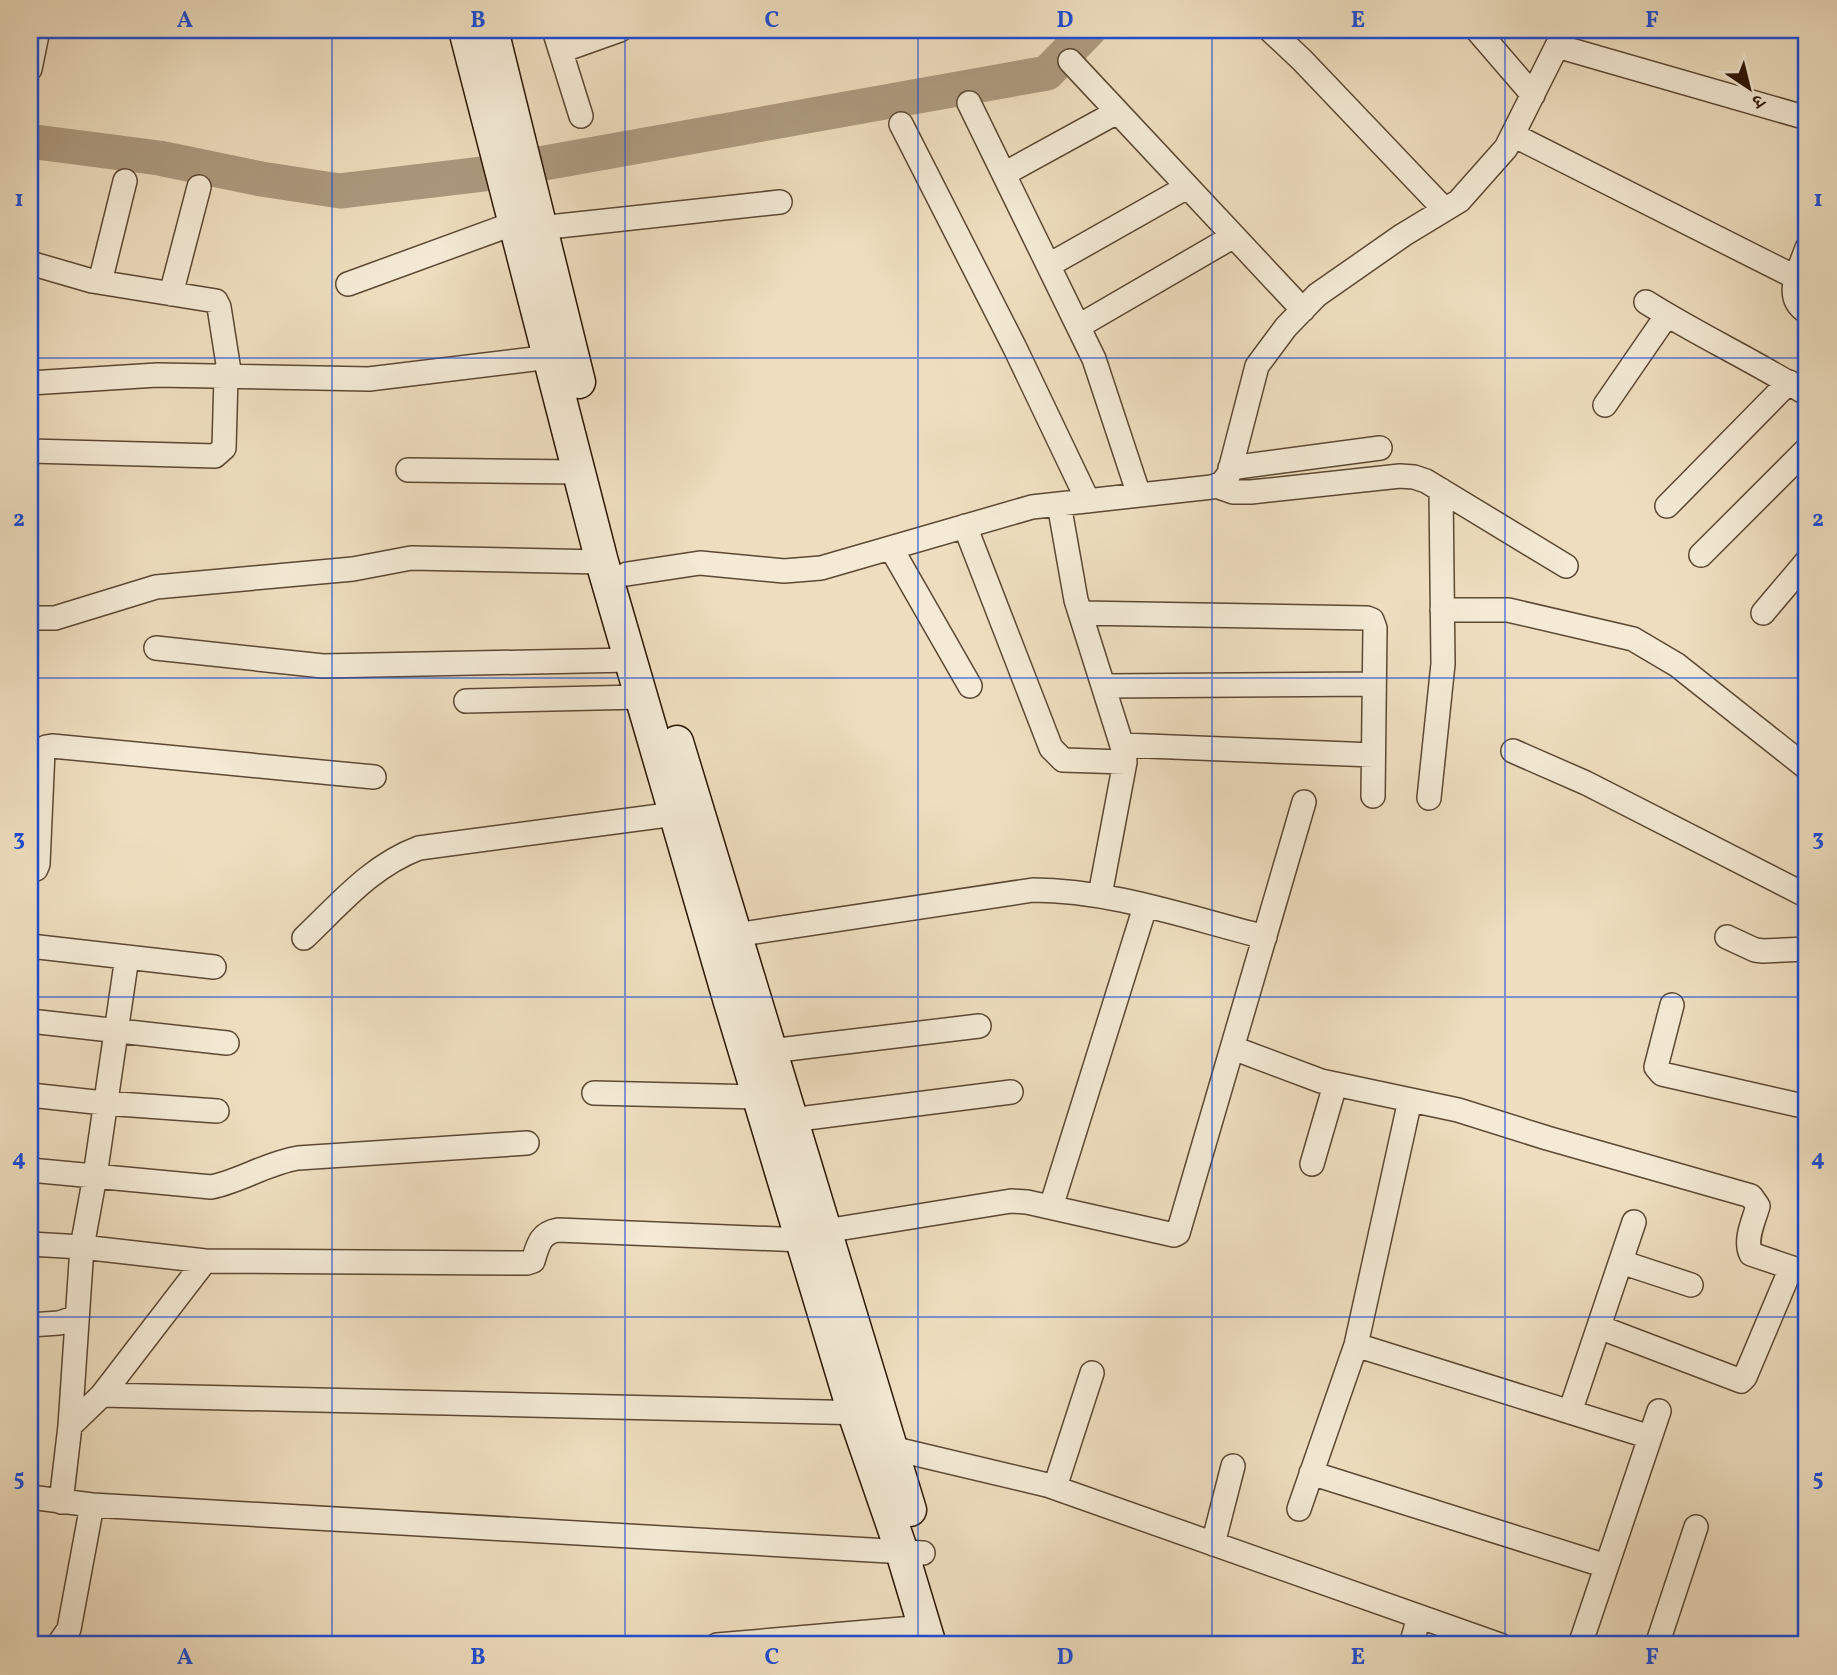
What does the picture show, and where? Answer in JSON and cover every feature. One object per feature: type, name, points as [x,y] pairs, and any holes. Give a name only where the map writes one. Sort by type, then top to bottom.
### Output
[{"type":"main road","points":[[465,30],[508,144]]},
{"type":"main road","points":[[492,30],[508,144],[614,568],[631,660],[641,697],[758,1097],[813,1236],[912,1553],[951,1645]]},
{"type":"main road","points":[[524,212],[550,357],[580,472],[735,934],[791,1121],[813,1236]]},
{"type":"main road","points":[[867,1413],[891,1448],[928,1636]]},
{"type":"street","points":[[30,69],[38,30]]},
{"type":"street","points":[[581,116],[558,40],[620,30]]},
{"type":"street","points":[[1270,30],[1444,209]]},
{"type":"street","points":[[1477,30],[1533,95]]},
{"type":"street","points":[[1223,477],[1257,366],[1286,327],[1317,295],[1403,234],[1459,201],[1506,148],[1563,38],[1807,118]]},
{"type":"street","points":[[1070,61],[1303,310]]},
{"type":"street","points":[[969,103],[1094,359],[1139,495]]},
{"type":"street","points":[[1004,174],[1117,112]]},
{"type":"street","points":[[901,124],[1014,346],[1088,500]]},
{"type":"street","points":[[1513,135],[1797,278]]},
{"type":"street","points":[[100,282],[125,180]]},
{"type":"street","points":[[171,294],[199,187]]},
{"type":"street","points":[[1049,264],[1187,187]]},
{"type":"street","points":[[348,284],[524,212],[780,202]]},
{"type":"street","points":[[1079,326],[1234,236]]},
{"type":"street","points":[[1807,248],[1793,297],[1807,312]]},
{"type":"street","points":[[30,263],[100,282],[216,301],[228,377],[224,448],[215,456],[30,451]]},
{"type":"street","points":[[1646,302],[1798,388],[1667,506]]},
{"type":"street","points":[[1605,405],[1667,315]]},
{"type":"street","points":[[30,383],[156,375],[369,379],[550,357]]},
{"type":"street","points":[[30,618],[55,618],[156,587],[353,569],[411,558],[614,568],[700,563],[801,571],[821,568],[1032,506],[1139,495],[1380,447]]},
{"type":"street","points":[[1701,555],[1807,449]]},
{"type":"street","points":[[408,470],[580,472]]},
{"type":"street","points":[[1223,477],[1233,492],[1413,477],[1441,490],[1566,566]]},
{"type":"street","points":[[1429,798],[1442,679],[1441,490]]},
{"type":"street","points":[[1059,504],[1080,613],[1124,753],[1100,895]]},
{"type":"street","points":[[965,526],[1051,748],[1063,760],[1124,753],[1373,755]]},
{"type":"street","points":[[891,548],[970,686]]},
{"type":"street","points":[[1763,613],[1807,561]]},
{"type":"street","points":[[1443,610],[1508,610],[1633,639],[1676,665],[1807,768]]},
{"type":"street","points":[[1080,613],[1371,620],[1375,628],[1373,796]]},
{"type":"street","points":[[156,648],[323,666],[631,660]]},
{"type":"street","points":[[1104,686],[1374,684]]},
{"type":"street","points":[[466,702],[641,697]]},
{"type":"street","points":[[30,872],[36,869],[38,864],[43,751],[46,747],[374,777]]},
{"type":"street","points":[[1513,751],[1586,783],[1807,897]]},
{"type":"street","points":[[30,1244],[205,1261],[527,1263],[533,1261],[539,1241],[544,1235],[558,1230],[813,1236],[1011,1201],[1051,1207],[1174,1235],[1178,1233],[1304,802]]},
{"type":"street","points":[[304,938],[375,871],[397,857],[419,848],[676,814]]},
{"type":"street","points":[[735,934],[1033,890],[1062,890],[1100,895],[1265,937]]},
{"type":"street","points":[[1051,1207],[1145,906]]},
{"type":"street","points":[[1727,937],[1755,950],[1807,949]]},
{"type":"street","points":[[30,946],[214,967]]},
{"type":"street","points":[[61,1502],[70,1426],[82,1247],[127,957]]},
{"type":"street","points":[[1672,1005],[1656,1067],[1662,1074],[1807,1107]]},
{"type":"street","points":[[30,1021],[227,1043]]},
{"type":"street","points":[[770,1051],[979,1026]]},
{"type":"street","points":[[1233,1048],[1335,1085],[1458,1110],[1751,1196],[1758,1206],[1748,1241],[1751,1254],[1799,1271],[1741,1381],[1599,1327]]},
{"type":"street","points":[[1312,1164],[1335,1085]]},
{"type":"street","points":[[791,1121],[1011,1092]]},
{"type":"street","points":[[594,1093],[758,1097]]},
{"type":"street","points":[[30,1095],[217,1111]]},
{"type":"street","points":[[1299,1508],[1356,1345],[1410,1100]]},
{"type":"street","points":[[30,1170],[211,1187],[225,1184],[282,1160],[298,1157],[527,1143]]},
{"type":"street","points":[[1570,1412],[1634,1222]]},
{"type":"street","points":[[70,1426],[102,1395],[205,1261]]},
{"type":"street","points":[[1621,1262],[1691,1285]]},
{"type":"street","points":[[30,1325],[60,1324],[77,1317]]},
{"type":"street","points":[[1356,1345],[1650,1437]]},
{"type":"street","points":[[1055,1487],[1091,1373]]},
{"type":"street","points":[[102,1395],[867,1413]]},
{"type":"street","points":[[1580,1645],[1659,1411]]},
{"type":"street","points":[[891,1448],[1055,1487],[1500,1645]]},
{"type":"street","points":[[1213,1544],[1234,1466]]},
{"type":"street","points":[[1311,1473],[1606,1566]]},
{"type":"street","points":[[30,1497],[92,1505],[912,1553]]},
{"type":"street","points":[[58,1645],[69,1629],[92,1505]]},
{"type":"street","points":[[1657,1645],[1696,1527]]},
{"type":"street","points":[[1411,1645],[1419,1617]]},
{"type":"street","points":[[717,1645],[928,1636]]},
{"type":"waterway","points":[[30,143],[159,158],[261,179],[340,191],[483,174],[1047,73],[1089,30]]}]
